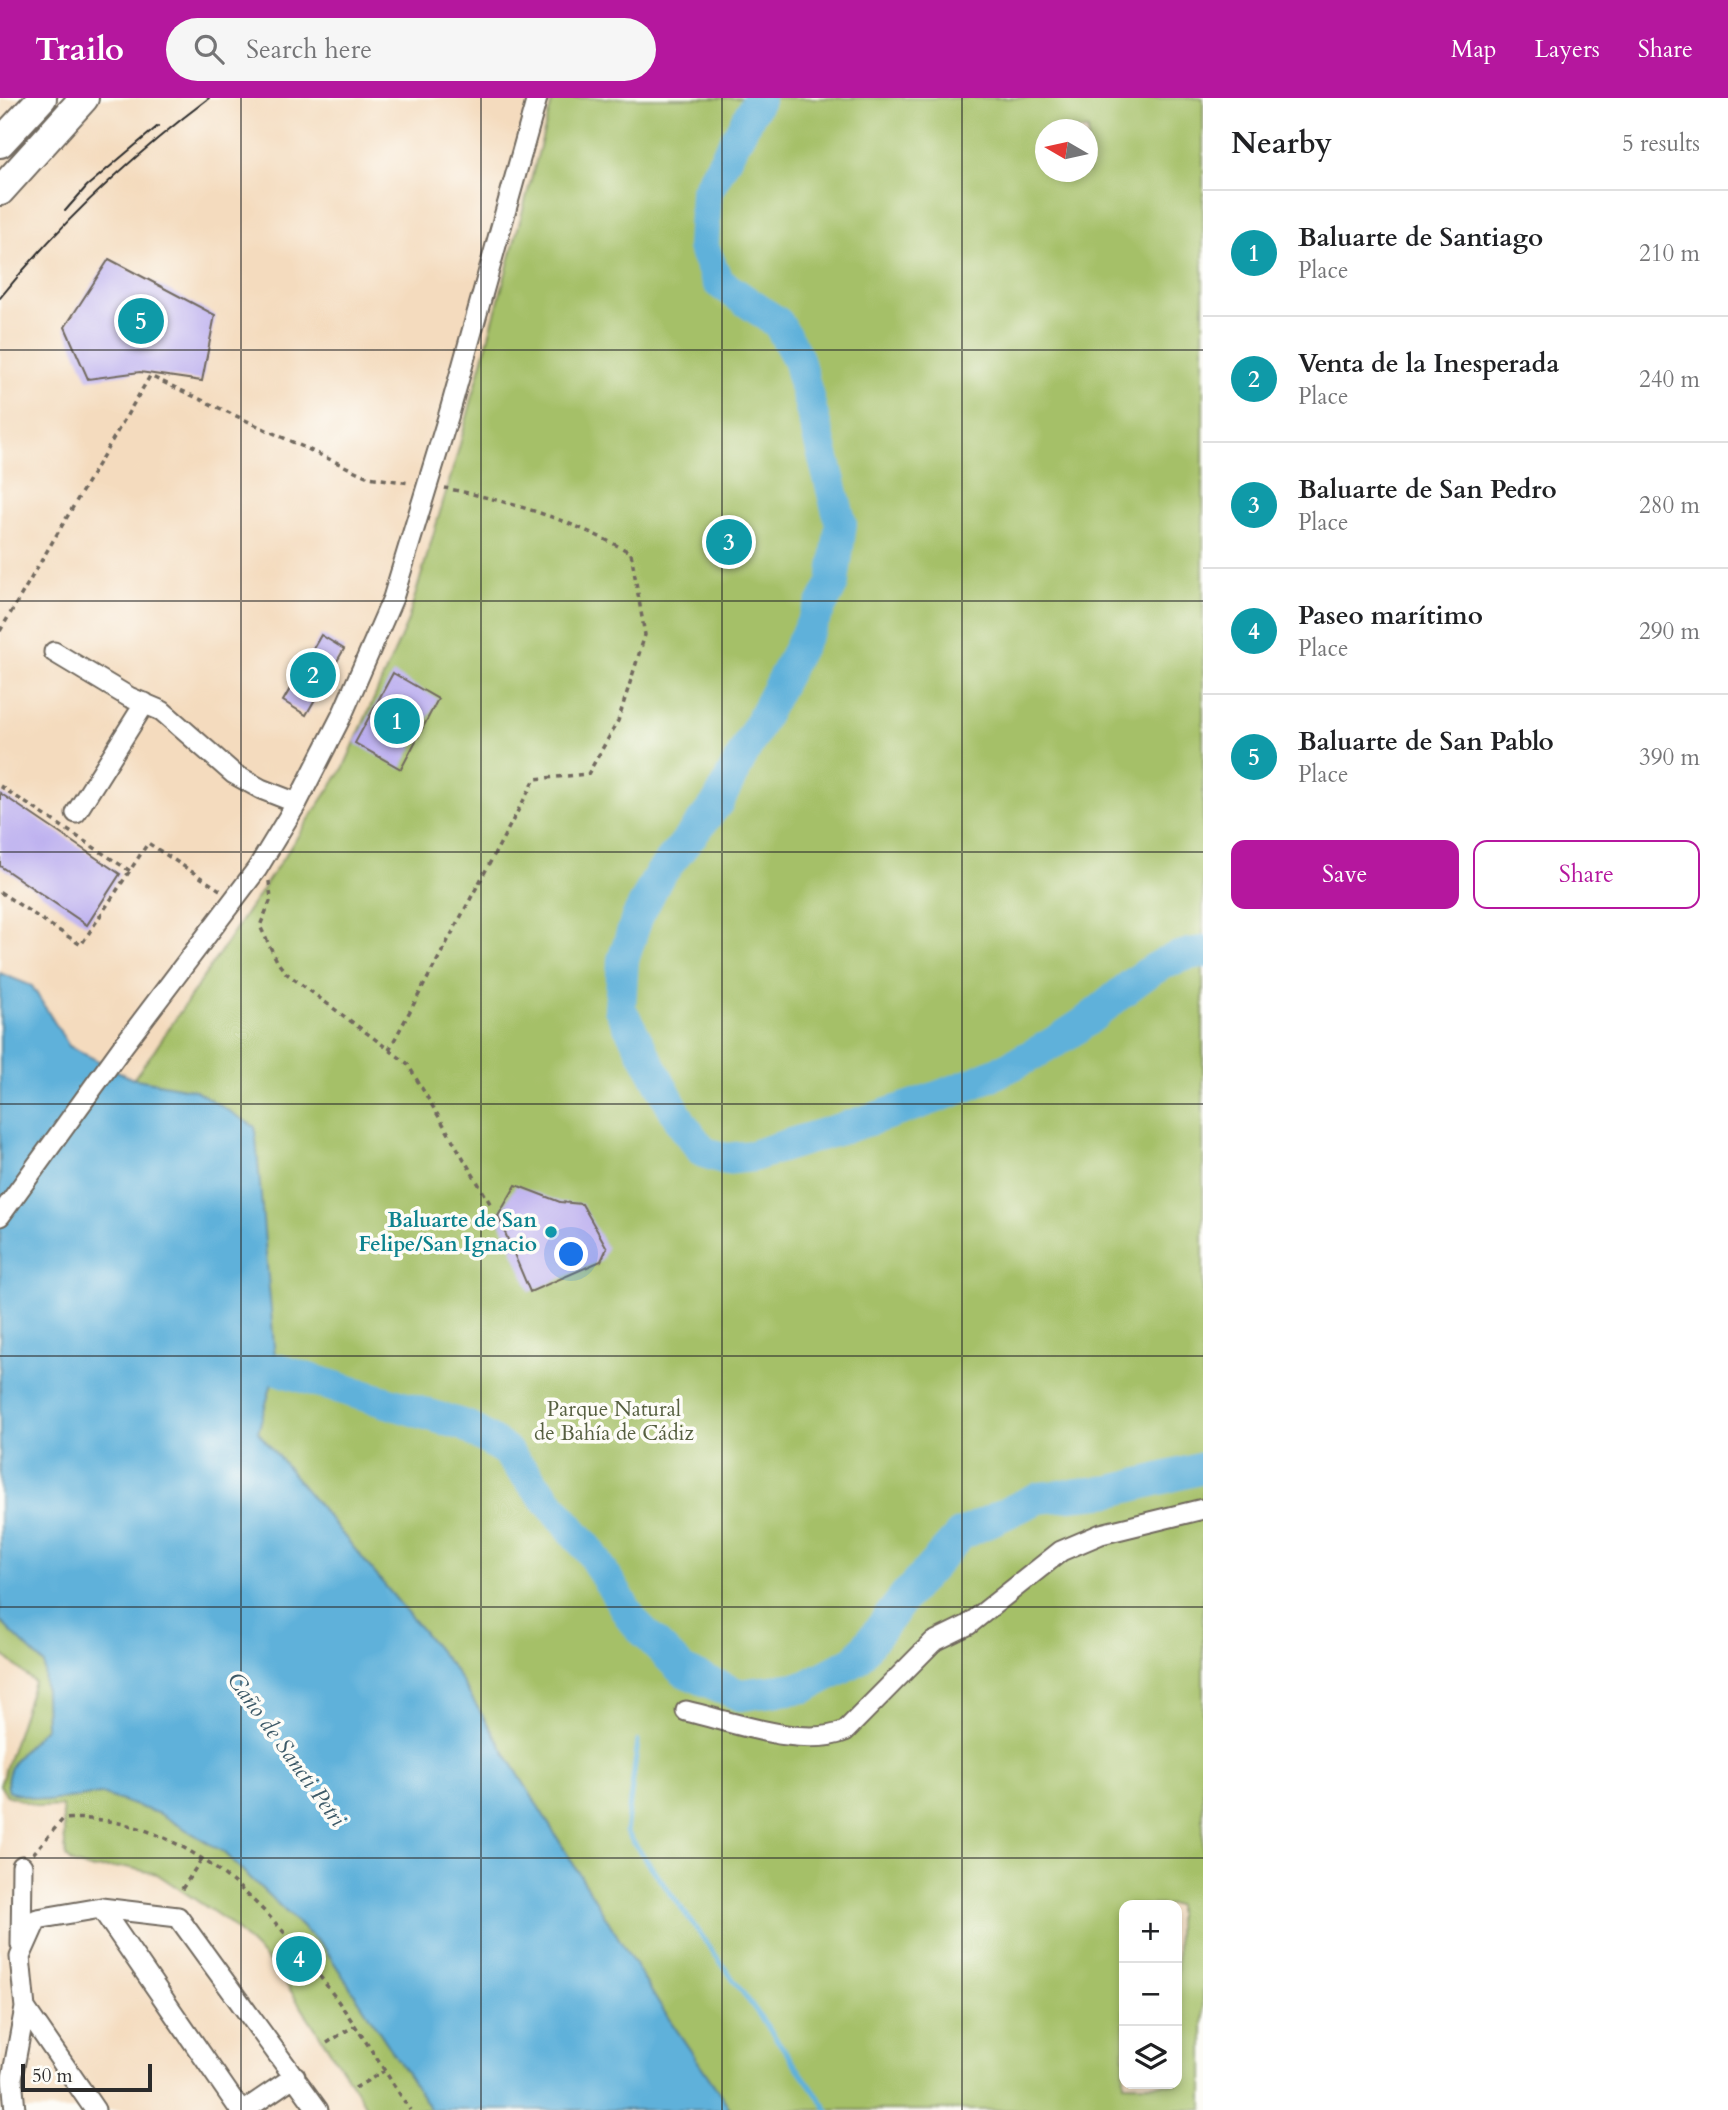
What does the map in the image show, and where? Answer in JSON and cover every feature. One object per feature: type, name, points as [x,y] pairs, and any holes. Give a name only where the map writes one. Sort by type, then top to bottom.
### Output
[{"type":"highway","points":[[0,143],[41,98]]},
{"type":"highway","points":[[0,191],[84,98]]},
{"type":"street","points":[[0,1216],[123,1046],[257,869],[297,803],[370,654],[393,598],[427,485],[537,98]]},
{"type":"street","points":[[54,652],[162,710],[234,774],[261,789],[297,803]]},
{"type":"street","points":[[76,813],[145,703]]},
{"type":"street","points":[[686,1711],[804,1738],[832,1736],[845,1731],[933,1642],[968,1626],[1061,1551],[1101,1534],[1203,1509]]},
{"type":"street","points":[[16,2110],[12,2078],[25,2008],[20,1957],[22,1866]]},
{"type":"street","points":[[20,1957],[37,1919],[102,1908],[178,1917],[318,2110]]},
{"type":"street","points":[[102,1908],[242,2110],[295,2076]]},
{"type":"street","points":[[25,2008],[95,2110]]},
{"type":"path","points":[[0,631],[150,376],[368,477],[427,485],[510,504],[587,528],[631,553],[645,635],[618,721],[588,774],[535,779],[389,1050]]},
{"type":"path","points":[[0,892],[81,945],[148,843],[234,900]]},
{"type":"path","points":[[257,869],[267,877],[272,886],[271,900],[260,926],[278,963],[286,973],[407,1063],[491,1205]]},
{"type":"path","points":[[22,1866],[63,1818],[88,1817],[135,1825],[201,1860],[246,1893],[300,1949],[410,2110]]},
{"type":"path","points":[[182,1889],[201,1860]]},
{"type":"path","points":[[276,1970],[300,1949]]},
{"type":"path","points":[[327,2043],[354,2026]]},
{"type":"path","points":[[355,2088],[384,2070]]},
{"type":"green space","name":"Parque Natural de Bahía de Cádiz","points":[[553,98],[1203,98],[1203,2110],[369,2110],[277,1970],[227,1921],[157,1874],[126,1867],[90,1869],[72,1863],[66,1857],[62,1806],[41,1807],[6,1795],[0,1785],[34,1682],[0,1652],[0,1258],[154,1051],[344,767],[407,623],[457,455]]},
{"type":"water","name":"Caño de Sancti Petri","points":[[0,973],[32,986],[69,1046],[131,1078],[195,1090],[255,1127],[276,1369],[258,1432],[454,1669],[659,2004],[731,2110],[431,2110],[325,1949],[223,1852],[160,1814],[101,1794],[48,1801],[9,1792],[7,1782],[12,1765],[46,1727],[44,1664],[0,1621]]},
{"type":"building","points":[[109,259],[215,315],[202,381],[140,372],[88,379],[65,327]]},
{"type":"building","points":[[321,635],[344,649],[306,715],[283,701]]},
{"type":"building","points":[[393,673],[438,699],[401,769],[355,743]]},
{"type":"building","points":[[0,793],[120,874],[87,925],[0,866]]},
{"type":"building","name":"Baluarte de San Felipe/San Ignacio","points":[[516,1185],[560,1202],[582,1204],[607,1248],[601,1261],[530,1292],[498,1216]]},
{"type":"waterway","points":[[759,98],[706,193],[703,247],[718,282],[778,323],[798,359],[841,524],[833,583],[718,802],[658,877],[637,918],[623,960],[620,1009],[682,1124],[703,1152],[726,1159],[753,1156],[962,1088],[1041,1050],[1078,1027],[1152,970],[1185,955],[1203,952]]},
{"type":"waterway","points":[[276,1369],[466,1426],[505,1450],[590,1551],[633,1621],[683,1671],[740,1695],[805,1687],[856,1660],[906,1595],[960,1535],[1038,1498],[1112,1491],[1203,1468]]},
{"type":"waterway","points":[[638,1741],[626,1832],[828,2110]]},
{"type":"tram line","points":[[0,298],[47,243],[98,192],[152,143],[209,98]]},
{"type":"tram line","points":[[65,211],[87,186],[158,126]]},
{"type":"place","name":"Baluarte de San Pablo","points":[[141,321]]},
{"type":"place","name":"Baluarte de San Pedro","points":[[729,542]]},
{"type":"place","name":"Venta de la Inesperada","points":[[313,675]]},
{"type":"place","name":"Baluarte de Santiago","points":[[397,721]]},
{"type":"place","name":"Baluarte de San Felipe/San Ignacio","points":[[551,1232]]},
{"type":"place","name":"Paseo marítimo","points":[[299,1959]]}]
